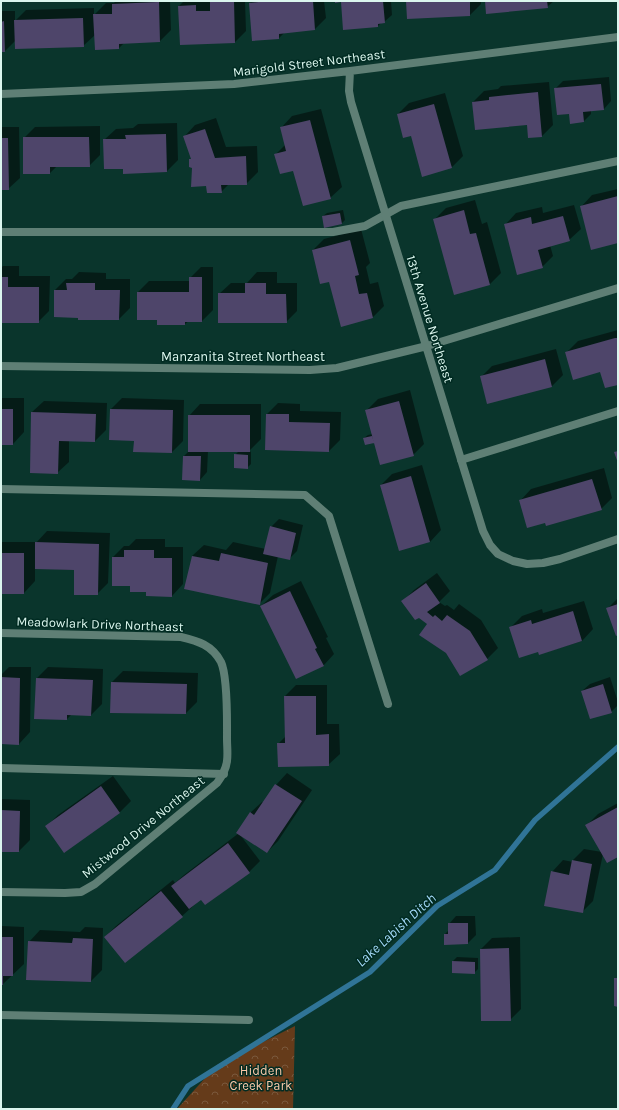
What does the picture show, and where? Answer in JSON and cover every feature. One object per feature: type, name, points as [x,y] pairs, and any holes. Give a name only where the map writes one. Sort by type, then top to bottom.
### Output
[{"type":"street","name":"Marigold Street Northeast","points":[[1,94],[234,84],[618,37]]},
{"type":"street","name":"13th Avenue Northeast","points":[[350,71],[349,90],[351,102],[483,531],[490,545],[498,554],[513,561],[527,564],[543,564],[618,539]]},
{"type":"street","points":[[1,232],[333,232],[365,226],[401,206],[618,161]]},
{"type":"street","name":"Manzanita Street Northeast","points":[[1,366],[310,370],[336,368],[427,346],[618,288]]},
{"type":"street","points":[[461,460],[618,411]]},
{"type":"street","points":[[1,489],[305,495],[328,516],[388,704]]},
{"type":"street","name":"Meadowlark Drive Northeast","points":[[1,633],[181,637],[199,641],[213,650],[221,663],[224,676],[227,715],[227,761],[224,774]]},
{"type":"street","points":[[1,768],[224,774]]},
{"type":"street","name":"Mistwood Drive Northeast","points":[[1,892],[80,892],[95,884],[212,788],[224,774]]},
{"type":"street","points":[[1,1016],[248,1020]]},
{"type":"green space","name":"Hidden Creek Park","points":[[295,1026],[293,1109],[177,1109],[217,1065]]},
{"type":"building","points":[[210,1],[234,1],[235,43],[180,45],[178,6],[196,5],[196,11],[210,11]]},
{"type":"building","points":[[268,1],[313,1],[315,30],[279,34],[279,39],[252,41],[249,3]]},
{"type":"building","points":[[335,1],[383,1],[385,23],[378,24],[378,27],[343,30],[341,2],[335,3]]},
{"type":"building","points":[[406,1],[470,1],[470,16],[407,19]]},
{"type":"building","points":[[485,1],[547,1],[548,8],[486,14]]},
{"type":"building","points":[[159,2],[160,42],[119,44],[119,49],[95,50],[93,14],[112,14],[112,4]]},
{"type":"building","points":[[83,18],[84,47],[15,49],[14,20]]},
{"type":"building","points":[[4,21],[5,52],[1,52],[1,22]]},
{"type":"building","points":[[601,84],[604,110],[583,112],[584,122],[570,124],[569,114],[557,115],[554,88]]},
{"type":"building","points":[[538,92],[542,137],[528,138],[527,125],[475,130],[472,102],[489,100],[489,97]]},
{"type":"building","points":[[434,104],[452,168],[422,177],[411,136],[403,138],[397,114]]},
{"type":"building","points":[[310,120],[331,199],[303,206],[293,171],[280,174],[274,154],[286,151],[280,127]]},
{"type":"building","points":[[205,129],[215,158],[246,156],[247,185],[221,185],[222,193],[207,193],[206,186],[191,187],[192,168],[189,167],[189,159],[191,159],[183,136]]},
{"type":"building","points":[[166,134],[167,172],[123,174],[123,169],[104,169],[103,139],[126,139],[125,135]]},
{"type":"building","points":[[23,137],[89,137],[90,167],[50,167],[50,174],[23,174]]},
{"type":"building","points":[[1,138],[8,138],[9,190],[1,190]]},
{"type":"building","points":[[618,196],[618,243],[591,250],[580,206]]},
{"type":"building","points":[[464,210],[470,234],[476,233],[490,285],[454,295],[433,219]]},
{"type":"building","points":[[340,213],[342,224],[324,228],[322,216]]},
{"type":"building","points":[[563,216],[570,241],[538,250],[543,268],[517,275],[504,224],[531,217],[532,224]]},
{"type":"building","points":[[350,240],[359,275],[355,276],[359,294],[367,293],[373,318],[341,327],[329,282],[320,284],[312,250]]},
{"type":"building","points":[[1,277],[8,277],[8,287],[39,287],[39,323],[1,323]]},
{"type":"building","points":[[189,277],[202,277],[202,322],[185,322],[185,325],[157,325],[157,320],[137,320],[137,292],[189,292]]},
{"type":"building","points":[[66,283],[95,283],[95,290],[120,290],[119,320],[78,320],[78,318],[54,317],[54,290],[67,290]]},
{"type":"building","points":[[245,283],[266,283],[266,294],[286,294],[287,323],[218,323],[218,293],[245,293]]},
{"type":"building","points":[[618,338],[618,385],[605,388],[600,372],[573,380],[565,352]]},
{"type":"building","points":[[545,359],[552,387],[487,404],[480,376]]},
{"type":"building","points":[[399,401],[414,456],[380,465],[365,410]]},
{"type":"building","points":[[1,409],[13,409],[13,445],[1,445]]},
{"type":"building","points":[[110,409],[173,410],[172,453],[133,452],[134,441],[109,440]]},
{"type":"building","points":[[31,412],[96,414],[95,442],[59,441],[58,474],[30,473]]},
{"type":"building","points":[[266,414],[289,414],[289,422],[330,423],[329,452],[265,450]]},
{"type":"building","points":[[188,415],[250,415],[250,452],[188,452]]},
{"type":"building","points":[[372,436],[374,443],[365,445],[363,438]]},
{"type":"building","points":[[618,451],[618,463],[614,452]]},
{"type":"building","points":[[234,454],[248,455],[248,469],[234,468]]},
{"type":"building","points":[[183,456],[201,456],[200,481],[182,480]]},
{"type":"building","points":[[411,476],[430,542],[399,551],[380,485]]},
{"type":"building","points":[[592,479],[602,510],[546,526],[545,523],[527,528],[519,500]]},
{"type":"building","points":[[270,526],[296,533],[290,560],[263,554]]},
{"type":"building","points":[[35,542],[99,544],[98,595],[74,595],[74,570],[35,569]]},
{"type":"building","points":[[124,550],[154,550],[154,558],[172,558],[172,597],[146,596],[146,592],[130,592],[130,586],[112,586],[112,557],[124,557]]},
{"type":"building","points":[[1,553],[24,553],[24,594],[1,594]]},
{"type":"building","points":[[221,553],[268,563],[260,605],[184,589],[192,556],[219,561]]},
{"type":"building","points":[[426,583],[440,603],[427,612],[433,617],[435,615],[442,621],[447,615],[470,631],[488,660],[460,676],[446,653],[419,635],[427,624],[419,618],[415,620],[401,601]]},
{"type":"building","points":[[290,591],[324,666],[296,679],[260,606]]},
{"type":"building","points":[[618,604],[618,635],[616,636],[606,608]]},
{"type":"building","points":[[573,611],[582,641],[539,655],[538,652],[519,658],[509,627],[531,620],[532,624]]},
{"type":"building","points":[[1,677],[20,678],[19,745],[1,744]]},
{"type":"building","points":[[36,678],[93,680],[91,716],[67,715],[67,720],[34,719]]},
{"type":"building","points":[[111,682],[187,684],[186,714],[110,713]]},
{"type":"building","points":[[603,684],[612,713],[590,719],[581,691]]},
{"type":"building","points":[[284,696],[316,696],[316,735],[329,734],[329,766],[278,767],[277,743],[285,743]]},
{"type":"building","points":[[275,784],[302,801],[267,853],[236,833],[250,812],[254,815]]},
{"type":"building","points":[[101,786],[120,813],[64,853],[45,826]]},
{"type":"building","points":[[618,807],[618,857],[607,863],[585,825]]},
{"type":"building","points":[[1,810],[20,811],[19,852],[1,852]]},
{"type":"building","points":[[228,843],[250,873],[205,905],[201,900],[189,909],[171,886]]},
{"type":"building","points":[[572,860],[592,864],[583,913],[544,906],[551,871],[569,875]]},
{"type":"building","points":[[161,891],[183,917],[125,963],[104,937]]},
{"type":"building","points":[[448,923],[468,923],[468,944],[444,945],[444,934],[448,934]]},
{"type":"building","points":[[1,937],[13,937],[13,976],[3,976],[3,985],[1,985]]},
{"type":"building","points":[[73,938],[93,939],[91,982],[26,980],[28,941],[72,943]]},
{"type":"building","points":[[509,948],[511,1021],[481,1021],[480,949]]},
{"type":"building","points":[[452,961],[475,962],[475,974],[452,973]]},
{"type":"building","points":[[614,978],[618,978],[618,1007],[614,1006]]},
{"type":"waterway","name":"Lake Labish Ditch","points":[[173,1109],[188,1086],[370,972],[437,906],[495,870],[535,820],[618,747]]}]
